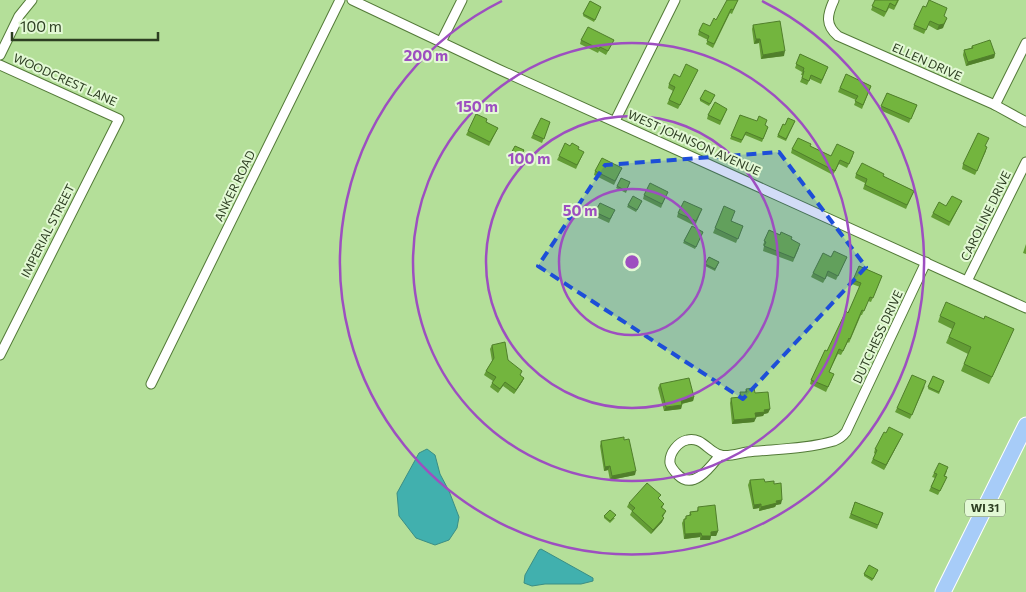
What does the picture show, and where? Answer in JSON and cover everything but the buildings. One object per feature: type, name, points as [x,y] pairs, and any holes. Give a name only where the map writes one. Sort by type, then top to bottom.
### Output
[{"type":"main road","name":"WI 31","points":[[943,592],[1026,424]]},
{"type":"street","points":[[0,55],[19,16],[32,0]]},
{"type":"street","name":"ANKER ROAD","points":[[152,384],[340,0]]},
{"type":"street","name":"WEST JOHNSON AVENUE","points":[[352,0],[1026,308]]},
{"type":"street","points":[[441,42],[462,0]]},
{"type":"street","points":[[615,121],[676,0]]},
{"type":"street","name":"ELLEN DRIVE","points":[[834,0],[827,17],[828,22],[832,30],[842,38],[995,105],[1026,122]]},
{"type":"street","points":[[995,105],[1026,42]]},
{"type":"street","name":"WOODCREST LANE","points":[[0,65],[119,119]]},
{"type":"street","name":"IMPERIAL STREET","points":[[0,355],[119,119]]},
{"type":"street","name":"CAROLINE DRIVE","points":[[967,281],[1026,162]]},
{"type":"street","name":"DUTCHESS DRIVE","points":[[720,455],[817,445],[837,440],[846,432],[852,423],[926,262]]},
{"type":"street","points":[[688,439],[699,441],[720,455],[699,478],[691,480],[681,478],[673,470],[670,462],[672,452],[676,446],[688,439]]},
{"type":"highlighted area","points":[[779,152],[866,267],[743,399],[538,266],[605,165]]},
{"type":"water","points":[[427,449],[435,455],[440,474],[459,517],[457,528],[449,540],[435,545],[416,538],[399,516],[397,493],[419,453]]},
{"type":"water","points":[[541,549],[593,578],[593,581],[581,584],[532,586],[524,583],[525,575]]}]
